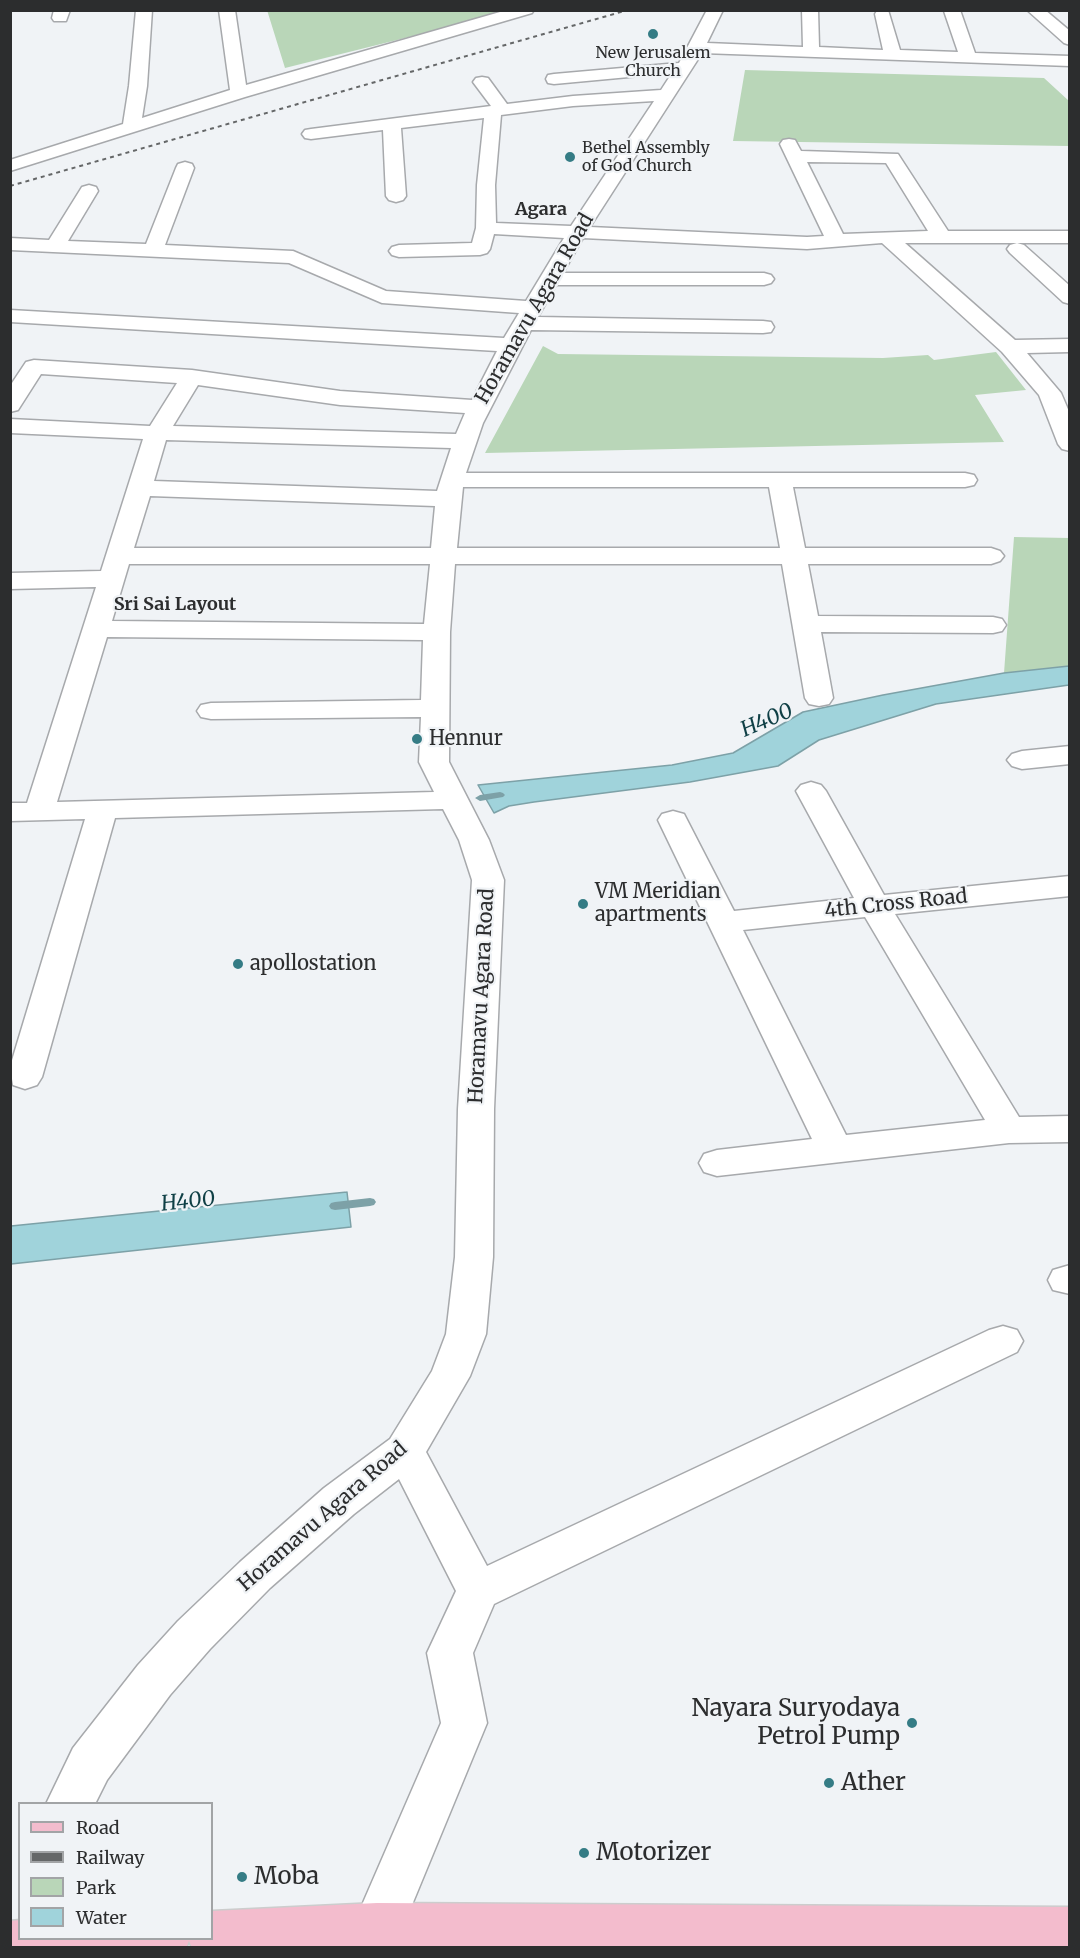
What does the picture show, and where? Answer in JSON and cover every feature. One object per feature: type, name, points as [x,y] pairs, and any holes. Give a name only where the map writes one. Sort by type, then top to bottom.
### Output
[{"type":"main road","points":[[213,1936],[377,1928],[1070,1932]]},
{"type":"main road","points":[[35,1944],[139,1940]]},
{"type":"street","points":[[132,129],[144,10]]},
{"type":"street","points":[[226,10],[239,93]]},
{"type":"street","points":[[10,166],[71,149],[239,93],[526,10]]},
{"type":"street","name":"Horamavu Agara Road","points":[[71,1802],[90,1764],[154,1680],[194,1635],[255,1575],[330,1509],[405,1451],[450,1376],[466,1334],[474,1257],[476,1109],[488,880],[474,840],[434,762],[437,632],[442,556],[450,490],[478,407],[511,345],[548,279],[697,48],[715,10]]},
{"type":"street","points":[[810,10],[811,53]]},
{"type":"street","points":[[1035,10],[1069,38]]},
{"type":"street","points":[[952,11],[969,58]]},
{"type":"street","points":[[883,14],[893,56]]},
{"type":"street","points":[[697,48],[1070,61]]},
{"type":"street","points":[[573,101],[549,73],[685,67]]},
{"type":"street","points":[[399,251],[480,249],[486,228],[486,185],[498,110],[482,82]]},
{"type":"street","points":[[311,134],[498,110],[547,114],[573,101],[665,95]]},
{"type":"street","points":[[416,101],[428,119]]},
{"type":"street","points":[[392,125],[396,196]]},
{"type":"street","points":[[10,152],[71,149]]},
{"type":"street","points":[[835,239],[792,150],[892,158],[941,236]]},
{"type":"street","points":[[153,251],[185,168]]},
{"type":"street","points":[[56,246],[89,190]]},
{"type":"street","points":[[486,228],[807,243],[835,239],[886,237],[1070,237]]},
{"type":"street","points":[[886,237],[1010,347],[1050,393],[1070,444]]},
{"type":"street","points":[[10,244],[293,257],[382,297],[462,285],[528,315],[763,327]]},
{"type":"street","points":[[1017,249],[1070,298]]},
{"type":"street","points":[[462,285],[469,251]]},
{"type":"street","points":[[548,279],[764,279]]},
{"type":"street","points":[[10,316],[511,345]]},
{"type":"street","points":[[1010,347],[1070,345]]},
{"type":"street","points":[[10,405],[34,367],[192,378],[340,398],[478,407]]},
{"type":"street","points":[[192,378],[157,433],[95,629],[25,811],[452,800]]},
{"type":"street","points":[[10,426],[157,433],[465,441]]},
{"type":"street","points":[[140,488],[450,490],[780,480],[965,480]]},
{"type":"street","points":[[780,480],[819,698]]},
{"type":"street","points":[[10,581],[115,568],[442,556],[991,556]]},
{"type":"street","points":[[806,624],[993,625]]},
{"type":"street","points":[[95,629],[437,632]]},
{"type":"street","points":[[211,711],[434,708]]},
{"type":"street","points":[[1022,760],[1070,755]]},
{"type":"street","points":[[811,791],[875,907],[1009,1130]]},
{"type":"street","points":[[25,1077],[103,808]]},
{"type":"street","points":[[673,820],[835,1149]]},
{"type":"street","name":"4th Cross Road","points":[[722,922],[1070,886]]},
{"type":"street","points":[[717,1163],[1009,1130],[1070,1129]]},
{"type":"street","points":[[377,1928],[464,1723],[450,1653],[478,1591],[1003,1341]]},
{"type":"street","points":[[405,1451],[478,1591]]},
{"type":"green space","points":[[267,10],[513,11],[285,68]]},
{"type":"green space","points":[[745,70],[1044,78],[1069,101],[1069,146],[733,141]]},
{"type":"green space","points":[[543,346],[558,354],[883,358],[928,355],[934,360],[996,352],[1026,390],[975,395],[1004,442],[485,453]]},
{"type":"green space","points":[[1014,537],[1069,538],[1069,666],[1004,673]]},
{"type":"water","points":[[1069,666],[1069,685],[936,704],[819,740],[778,766],[690,782],[509,806],[494,813],[478,785],[672,765],[733,753],[803,712],[1004,673]]},
{"type":"water","points":[[347,1192],[351,1227],[11,1264],[11,1226]]},
{"type":"waterway","name":"H400","points":[[480,798],[500,795]]},
{"type":"waterway","name":"H400","points":[[335,1206],[370,1202]]},
{"type":"railway","points":[[10,186],[628,10]]},
{"type":"place","name":"New Jerusalem Church","points":[[653,34]]},
{"type":"place","name":"Bethel Assembly of God Church","points":[[570,157]]},
{"type":"place","name":"Hennur","points":[[417,739]]},
{"type":"place","name":"VM Meridian apartments","points":[[583,904]]},
{"type":"place","name":"apollostation","points":[[238,964]]},
{"type":"place","name":"Nayara Suryodaya Petrol Pump","points":[[912,1723]]},
{"type":"place","name":"Ather","points":[[829,1783]]},
{"type":"place","name":"Motorizer","points":[[584,1853]]},
{"type":"place","name":"Moba","points":[[242,1877]]},
{"type":"district","name":"Agara","points":[[541,210]]},
{"type":"district","name":"Sri Sai Layout","points":[[175,605]]}]
